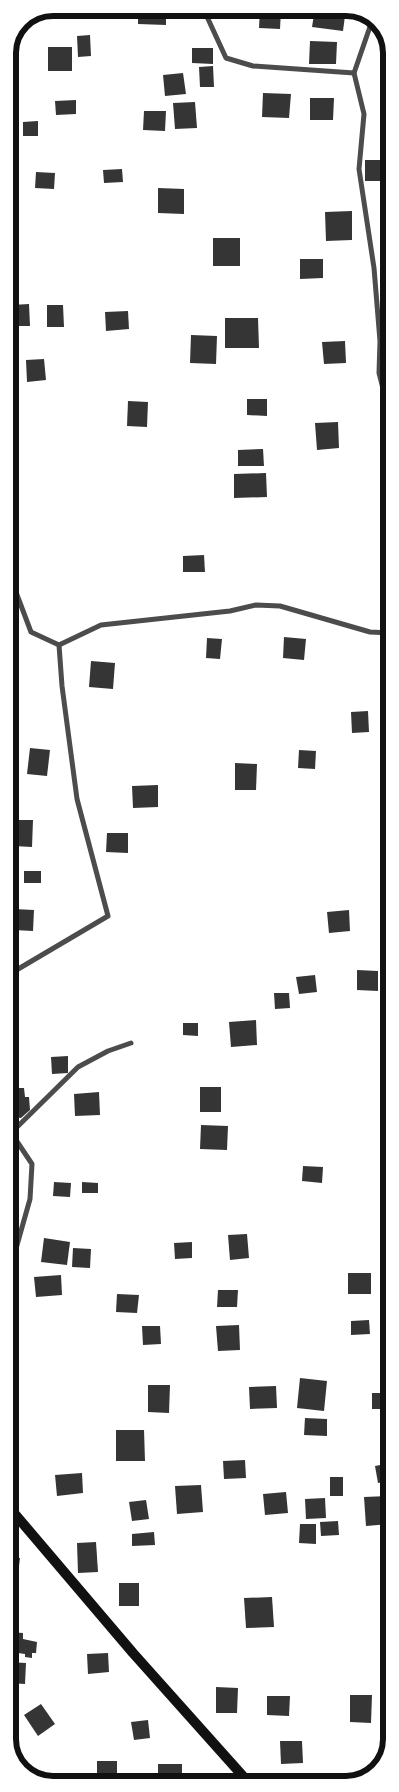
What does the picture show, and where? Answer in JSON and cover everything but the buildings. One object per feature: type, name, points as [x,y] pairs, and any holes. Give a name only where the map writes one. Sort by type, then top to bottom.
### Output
[{"type":"main road","points":[[16,1515],[133,1653],[243,1776]]},
{"type":"street","points":[[207,16],[226,58],[253,66],[354,73]]},
{"type":"street","points":[[370,25],[354,73],[364,114],[359,169],[374,268],[380,341],[379,373],[383,389]]},
{"type":"street","points":[[16,592],[31,632],[59,645]]},
{"type":"street","points":[[59,645],[101,625],[230,611],[256,605],[280,606],[370,632],[383,633]]},
{"type":"street","points":[[16,970],[108,916],[77,800],[62,686],[59,645]]},
{"type":"street","points":[[16,1125],[78,1067],[108,1051],[131,1043]]},
{"type":"street","points":[[16,1140],[32,1164],[30,1198],[16,1248]]}]
